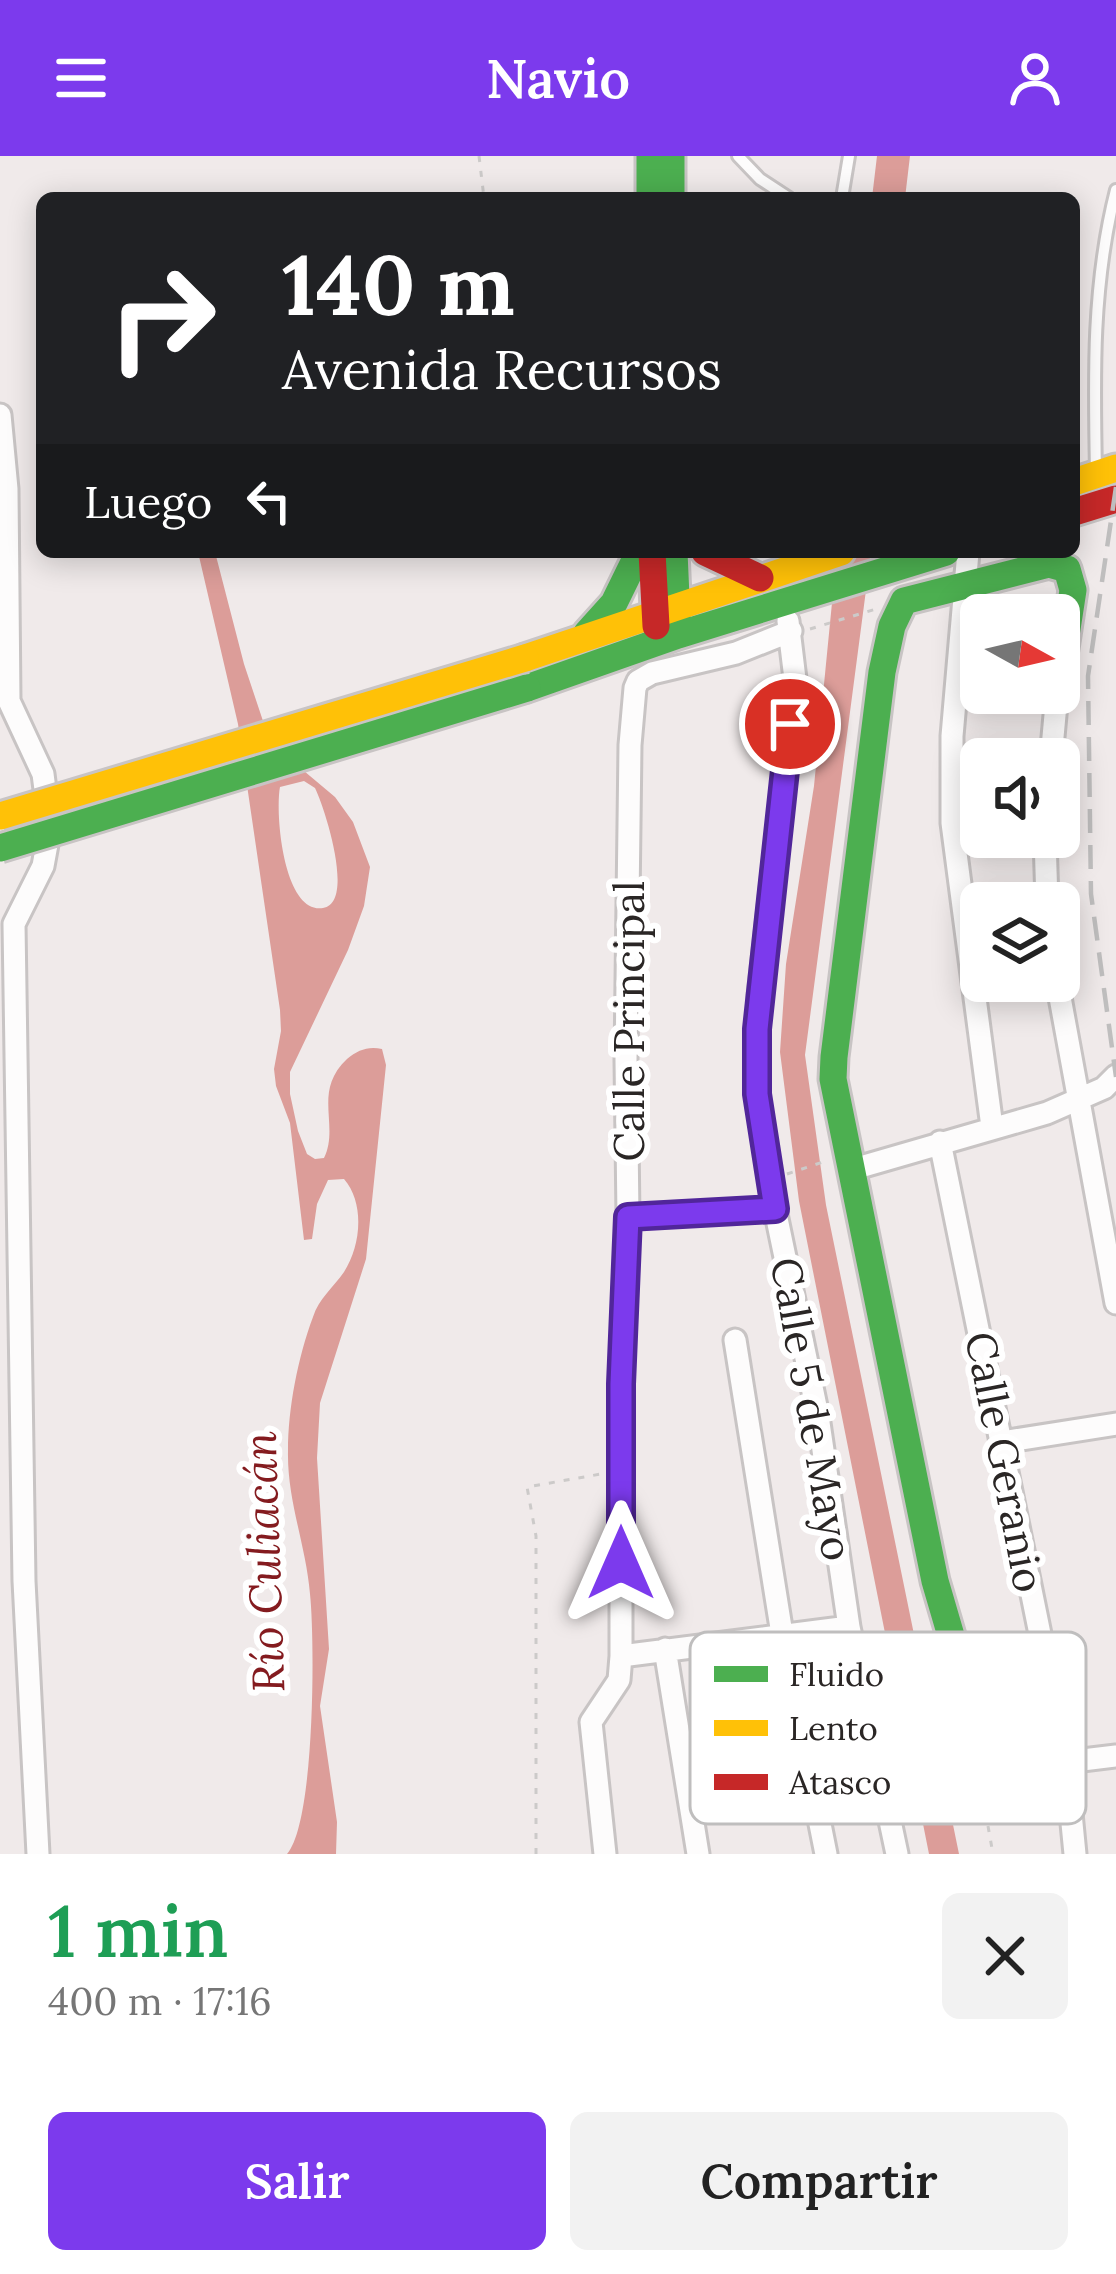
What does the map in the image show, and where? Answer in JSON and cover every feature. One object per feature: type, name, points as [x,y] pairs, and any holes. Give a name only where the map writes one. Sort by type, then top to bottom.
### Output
[{"type":"main road","points":[[650,156],[650,192]]},
{"type":"main road","points":[[670,156],[671,192]]},
{"type":"main road","points":[[1080,510],[1116,499]]},
{"type":"main road","points":[[579,641],[614,603],[636,558]]},
{"type":"main road","points":[[653,558],[667,639]]},
{"type":"main road","points":[[665,608],[673,558]]},
{"type":"main road","points":[[721,558],[760,578]]},
{"type":"main road","points":[[0,816],[579,641],[813,558]]},
{"type":"main road","points":[[0,848],[527,688],[667,639],[793,622],[814,593],[927,558]]},
{"type":"main road","points":[[950,1632],[843,1164],[834,1057],[882,672],[892,626],[904,601],[1049,565],[1067,569],[1072,594]]},
{"type":"street","points":[[0,416],[7,489],[9,701],[43,774],[50,828],[43,866],[14,924],[24,1581],[38,1854]]},
{"type":"street","points":[[968,558],[952,736],[952,823],[992,1127]]},
{"type":"street","name":"Calle Principal","points":[[621,1655],[630,746],[635,688],[644,677],[736,653],[793,622]]},
{"type":"street","name":"Calle 5 de Mayo","points":[[793,622],[795,679],[756,1045],[761,1130],[818,1416],[850,1632]]},
{"type":"street","points":[[1061,1002],[1116,1304]]},
{"type":"street","points":[[843,1164],[940,1142],[1078,1100],[1104,1088],[1116,1076]]},
{"type":"street","name":"Calle Geranio","points":[[940,1142],[1040,1632]]},
{"type":"street","points":[[628,1217],[775,1209]]},
{"type":"street","points":[[735,1340],[782,1632]]},
{"type":"street","points":[[1002,1442],[1116,1424]]},
{"type":"street","points":[[804,1632],[849,1628]]},
{"type":"street","points":[[605,1854],[591,1722],[620,1680],[621,1655],[690,1646]]},
{"type":"street","points":[[665,1649],[690,1804]]},
{"type":"street","points":[[1086,1760],[1116,1756]]},
{"type":"street","points":[[693,1824],[698,1854]]},
{"type":"street","points":[[820,1824],[826,1854]]},
{"type":"street","name":"Calle 5 de Mayo","points":[[891,1824],[897,1854]]},
{"type":"street","name":"Calle Geranio","points":[[1073,1824],[1076,1854]]},
{"type":"lane","points":[[738,156],[780,192]]},
{"type":"lane","points":[[843,192],[849,156]]},
{"type":"lane","points":[[1096,475],[1095,303],[1116,190]]},
{"type":"path","points":[[479,156],[483,192]]},
{"type":"path","points":[[793,622],[892,604]]},
{"type":"path","points":[[786,1174],[843,1164]]},
{"type":"path","points":[[536,1854],[536,1536],[527,1487],[620,1470]]},
{"type":"path","points":[[987,1824],[993,1854]]},
{"type":"shaded area","points":[[877,156],[910,156],[906,192],[873,192]]},
{"type":"shaded area","points":[[199,558],[217,558],[263,721],[285,755],[335,797],[353,822],[370,867],[364,906],[348,950],[290,1072],[298,1131],[307,1154],[315,1159],[324,1158],[328,1146],[329,1096],[337,1071],[351,1056],[368,1048],[382,1049],[386,1065],[366,1259],[320,1403],[317,1458],[329,1649],[320,1706],[337,1822],[336,1854],[287,1854],[296,1836],[308,1770],[312,1650],[308,1576],[290,1488],[288,1435],[308,1332],[319,1304],[350,1262],[358,1212],[344,1179],[328,1180],[317,1204],[312,1239],[304,1240],[290,1123],[274,1069],[280,1010],[238,724]],"holes":[[[304,781],[315,788],[330,833],[337,890],[323,908],[309,906],[290,879],[285,859],[280,787]]]},
{"type":"shaded area","points":[[836,558],[870,558],[805,1055],[826,1205],[914,1632],[885,1632],[799,1201],[780,1052],[786,964],[814,786]]},
{"type":"shaded area","points":[[923,1824],[953,1824],[959,1854],[929,1854]]},
{"type":"railway","points":[[1116,487],[1088,676],[1091,894],[1116,1077]]},
{"type":"traffic: fast","points":[[650,156],[650,192]]},
{"type":"traffic: fast","points":[[671,156],[671,192]]},
{"type":"traffic: fast","points":[[587,633],[614,603],[636,558]]},
{"type":"traffic: fast","points":[[674,558],[677,619]]},
{"type":"traffic: fast","points":[[527,688],[678,635],[927,558]]},
{"type":"traffic: fast","points":[[950,1632],[935,1581],[833,1079],[834,1057],[882,672],[892,626],[904,601],[1049,564],[1067,569],[1072,594]]},
{"type":"traffic: fast","points":[[0,848],[527,688]]},
{"type":"traffic: slow","points":[[1080,480],[1116,468]]},
{"type":"traffic: slow","points":[[525,658],[823,558]]},
{"type":"traffic: slow","points":[[0,816],[525,658]]},
{"type":"traffic: jam","points":[[1080,510],[1116,499]]},
{"type":"traffic: jam","points":[[652,558],[656,626]]},
{"type":"traffic: jam","points":[[718,558],[760,578]]},
{"type":"route","points":[[621,1563],[621,1384],[628,1217],[775,1209],[761,1130],[756,1060],[762,964],[790,724]]},
{"type":"water label","name":"Río Culiacán","points":[[264,1562]]}]
